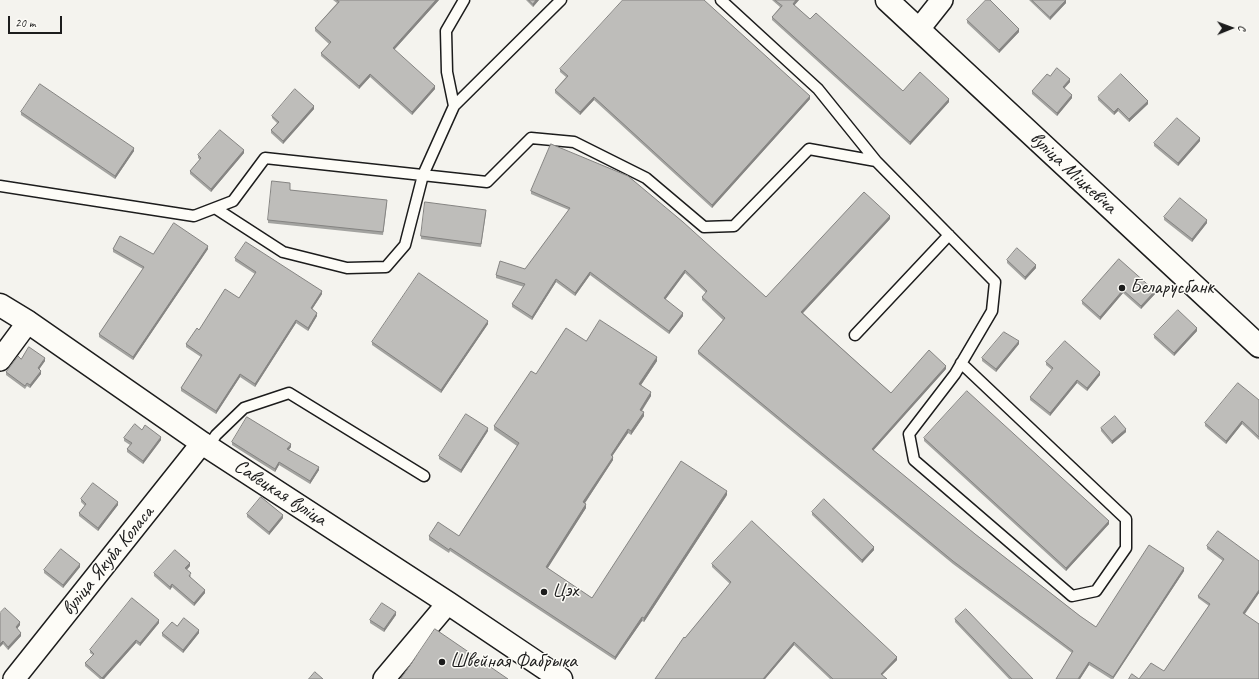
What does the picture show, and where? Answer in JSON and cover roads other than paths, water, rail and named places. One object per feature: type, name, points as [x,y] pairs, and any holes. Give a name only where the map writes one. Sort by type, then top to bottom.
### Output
[{"type":"street","name":"вуліца Міцкевіча","points":[[887,0],[1259,346]]},
{"type":"street","points":[[919,29],[942,0]]},
{"type":"street","name":"Савецкая вуліца","points":[[0,305],[28,322],[205,444],[562,679]]},
{"type":"street","points":[[0,360],[28,322]]},
{"type":"street","name":"вуліца Якуба Коласа","points":[[14,679],[205,444]]},
{"type":"street","points":[[384,679],[448,603]]},
{"type":"lane","points":[[454,106],[447,72],[446,31],[464,0]]},
{"type":"lane","points":[[215,208],[283,252],[348,268],[386,267],[405,245],[423,175],[454,106],[561,0]]},
{"type":"lane","points":[[721,0],[818,89],[876,161],[995,282],[992,311],[961,363],[955,374],[909,434],[914,460],[1072,596],[1096,591],[1126,548],[1126,519],[961,363]]},
{"type":"lane","points":[[0,186],[194,216],[233,201],[265,158],[487,182],[531,138],[574,142],[646,178],[704,227],[734,226],[809,149],[876,161]]},
{"type":"lane","points":[[855,335],[949,235]]},
{"type":"lane","points":[[205,444],[244,408],[289,393],[424,476]]},
{"type":"place","name":"Беларусбанк","points":[[1122,288]]},
{"type":"place","name":"Цэх","points":[[544,592]]},
{"type":"place","name":"Швейная Фабрыка","points":[[442,662]]}]
